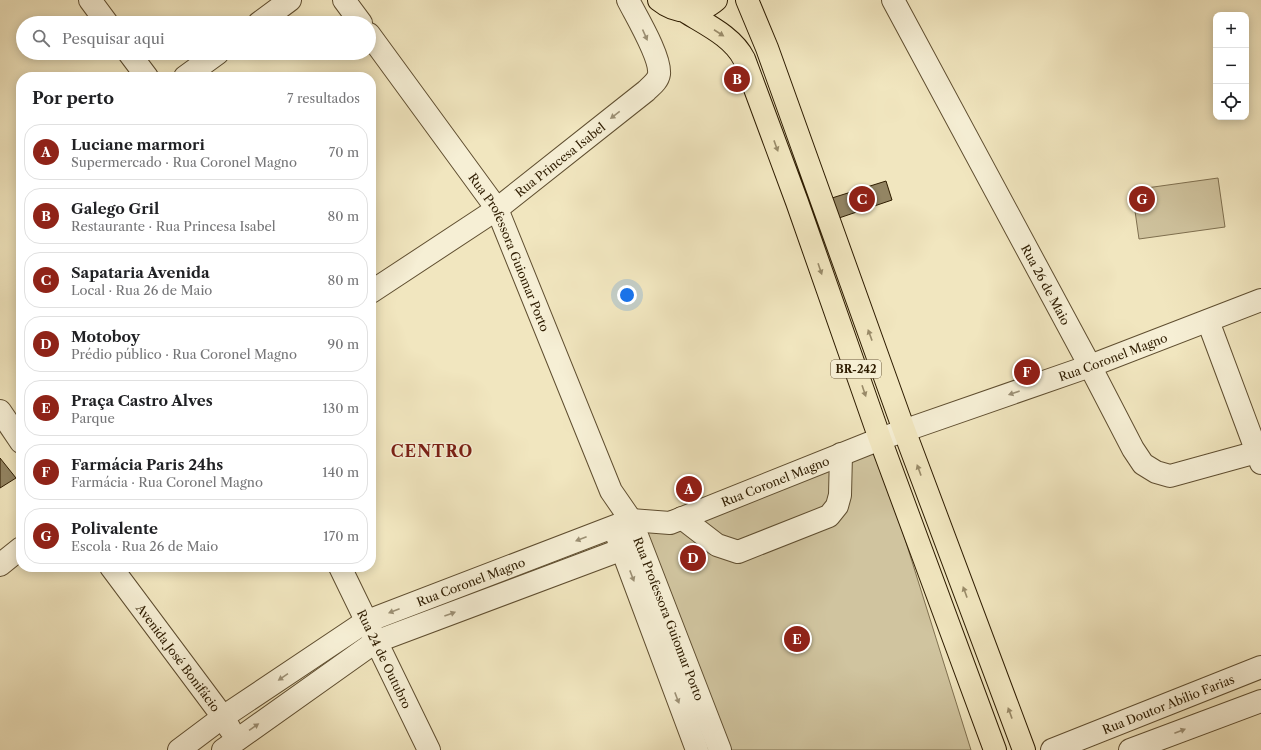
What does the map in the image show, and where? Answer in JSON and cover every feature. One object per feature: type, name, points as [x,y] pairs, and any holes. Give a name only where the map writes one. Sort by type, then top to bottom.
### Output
[{"type":"highway","name":"BR-242","points":[[659,0],[664,5],[686,12],[728,39],[740,51],[744,59],[797,202],[880,439],[995,750]]},
{"type":"highway","points":[[686,12],[699,10],[711,5],[716,0]]},
{"type":"highway","name":"BR-242","points":[[747,0],[767,48],[904,430],[1024,750]]},
{"type":"street","points":[[90,0],[102,16]]},
{"type":"street","points":[[268,16],[290,0]]},
{"type":"street","points":[[344,0],[356,16]]},
{"type":"street","name":"Rua Princesa Isabel","points":[[376,289],[497,209],[646,91],[656,81],[659,74],[658,62],[640,22],[628,0]]},
{"type":"street","name":"Rua 26 de Maio","points":[[893,0],[1090,366],[1133,449],[1144,464],[1156,472],[1170,476],[1259,458],[1208,321]]},
{"type":"street","name":"Rua Professora Guiomar Porto","points":[[376,44],[497,209],[611,491],[631,547],[697,750]]},
{"type":"street","points":[[134,60],[143,72]]},
{"type":"street","points":[[192,72],[208,60]]},
{"type":"street","name":"Rua Coronel Magno","points":[[179,750],[223,717],[366,622],[622,523],[670,523],[880,439],[1090,366],[1261,300]]},
{"type":"street","points":[[0,411],[16,435]]},
{"type":"street","points":[[682,518],[717,545],[738,552],[829,516],[837,506],[840,495],[842,454]]},
{"type":"street","name":"Rua Coronel Magno","points":[[234,746],[375,642],[631,547]]},
{"type":"street","name":"Rua Professora Guiomar Porto","points":[[631,547],[720,750]]},
{"type":"street","points":[[0,565],[16,552]]},
{"type":"street","name":"Avenida José Bonifácio","points":[[115,572],[223,717],[234,746]]},
{"type":"street","name":"Rua 24 de Outubro","points":[[342,572],[428,750]]},
{"type":"street","name":"Rua Doutor Abílio Farias","points":[[1052,750],[1261,667]]},
{"type":"street","points":[[1130,750],[1261,701]]},
{"type":"shaded area","points":[[1218,178],[1225,227],[1139,239],[1132,190]]},
{"type":"shaded area","points":[[874,440],[971,750],[696,750],[621,528]]},
{"type":"building","points":[[886,181],[892,200],[839,218],[832,198]]},
{"type":"building","points":[[0,458],[16,478],[0,488]]},
{"type":"place","name":"Galego Gril","points":[[737,79]]},
{"type":"place","name":"Sapataria Avenida","points":[[862,199]]},
{"type":"place","name":"Polivalente","points":[[1142,199]]},
{"type":"place","name":"Farmácia Paris 24hs","points":[[1027,372]]},
{"type":"place","name":"Luciane marmori","points":[[689,489]]},
{"type":"place","name":"Motoboy","points":[[693,558]]},
{"type":"place","name":"Praça Castro Alves","points":[[797,639]]},
{"type":"district","name":"CENTRO","points":[[432,451]]}]
